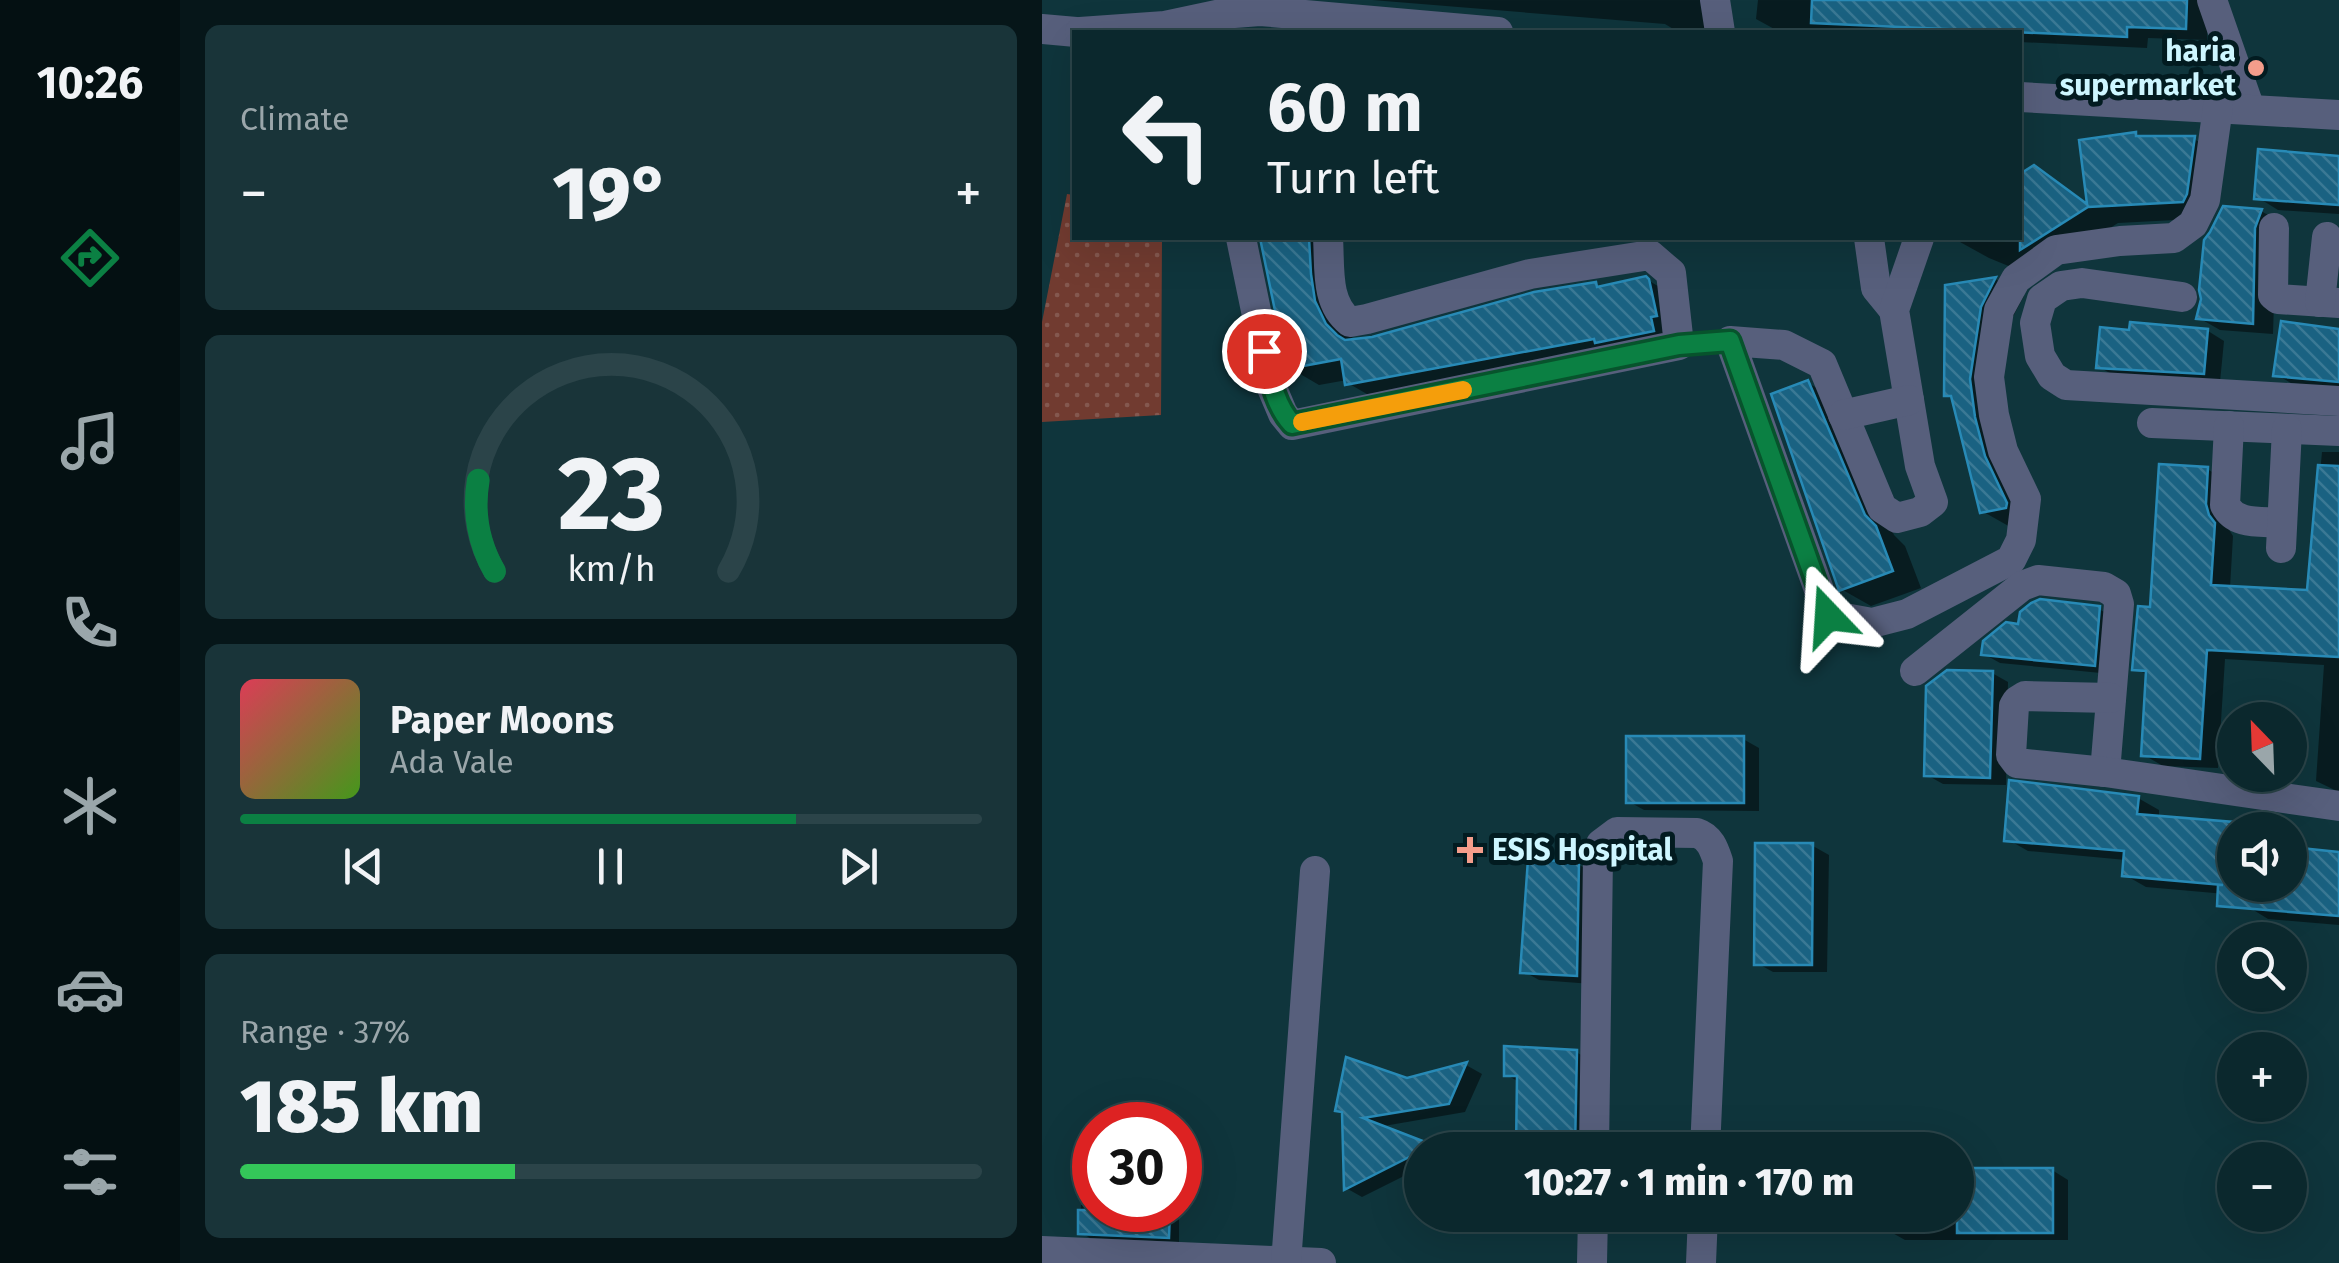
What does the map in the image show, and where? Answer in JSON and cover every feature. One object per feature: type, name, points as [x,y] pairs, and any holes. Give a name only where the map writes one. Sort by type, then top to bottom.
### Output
[{"type":"street","points":[[1716,0],[1720,30]]},
{"type":"street","points":[[1737,30],[1738,0]]},
{"type":"street","points":[[2212,0],[2250,110]]},
{"type":"street","points":[[1107,30],[1165,26],[1260,11],[1475,30]]},
{"type":"street","points":[[1042,29],[1072,32]]},
{"type":"street","points":[[1042,47],[1072,47]]},
{"type":"street","points":[[2022,97],[2338,115]]},
{"type":"street","points":[[1730,341],[1828,616],[1872,623],[1907,614],[2011,560],[2021,540],[2026,500],[2003,451],[1989,377],[1999,310],[2016,280],[2056,250],[2174,238],[2194,224],[2205,200],[2218,107]]},
{"type":"street","points":[[2274,228],[2272,296],[2278,300],[2329,302],[2327,236]]},
{"type":"street","points":[[1241,240],[1272,388],[1283,414],[1292,424],[1679,345],[1730,341],[1784,344],[1822,364],[1882,508],[1897,518],[1920,512],[1933,502],[1920,466],[1894,310],[1876,288],[1869,240]]},
{"type":"street","points":[[1328,240],[1333,301],[1350,322],[1650,246],[1671,272],[1679,345]]},
{"type":"street","points":[[1894,310],[1918,240]]},
{"type":"street","points":[[2182,297],[2082,283],[2061,286],[2042,299],[2035,323],[2040,356],[2052,376],[2066,386],[2338,401]]},
{"type":"street","points":[[1843,415],[1908,400]]},
{"type":"street","points":[[2152,423],[2338,431]]},
{"type":"street","points":[[2229,426],[2228,512],[2236,519],[2281,535],[2287,429]]},
{"type":"street","points":[[1916,671],[2022,586],[2038,580],[2104,587],[2116,594],[2119,604],[2105,772]]},
{"type":"street","points":[[2111,698],[2026,696],[2016,701],[2010,755],[2017,762],[2338,806]]},
{"type":"street","points":[[1594,1132],[1598,856],[1602,844],[1617,832],[1704,835],[1718,861],[1707,1132]]},
{"type":"street","points":[[1286,1262],[1315,871]]},
{"type":"street","points":[[1592,1263],[1593,1232]]},
{"type":"street","points":[[1700,1263],[1701,1232]]},
{"type":"street","points":[[1042,1251],[1321,1263]]},
{"type":"shaded area","points":[[1067,194],[1072,195],[1072,240],[1162,240],[1161,415],[1042,422],[1042,322]]},
{"type":"building","points":[[1812,0],[2187,0],[2186,29],[2127,27],[2127,37],[1811,23]]},
{"type":"building","points":[[2136,132],[2136,136],[2195,136],[2183,202],[2088,207],[2020,250],[2022,173],[2034,165],[2087,204],[2079,140]]},
{"type":"building","points":[[2258,149],[2339,156],[2339,205],[2254,199]]},
{"type":"building","points":[[2223,206],[2262,209],[2255,228],[2253,324],[2196,319],[2204,240]]},
{"type":"building","points":[[1260,240],[1309,240],[1315,301],[1326,324],[1345,340],[1372,337],[1534,292],[1596,282],[1597,287],[1646,276],[1657,316],[1651,317],[1654,331],[1345,385],[1341,359],[1287,369]]},
{"type":"building","points":[[1996,277],[1981,307],[1970,379],[1985,456],[2007,503],[2006,508],[1980,513],[1951,396],[1944,396],[1945,285]]},
{"type":"building","points":[[2281,321],[2339,329],[2339,382],[2273,376]]},
{"type":"building","points":[[2130,322],[2208,329],[2204,374],[2096,368],[2100,327],[2129,330]]},
{"type":"building","points":[[1808,380],[1893,571],[1839,591],[1771,394]]},
{"type":"building","points":[[2159,464],[2208,467],[2206,504],[2215,523],[2211,585],[2307,590],[2318,465],[2339,466],[2339,657],[2207,650],[2200,759],[2141,756],[2146,671],[2132,670],[2138,606],[2150,607]]},
{"type":"building","points":[[2040,599],[2100,606],[2095,666],[1981,655],[1983,641],[2006,622],[2018,624],[2020,612]]},
{"type":"building","points":[[1947,670],[1993,671],[1990,778],[1924,776],[1926,686]]},
{"type":"building","points":[[1626,736],[1744,736],[1744,803],[1626,803]]},
{"type":"building","points":[[2009,780],[2139,796],[2137,814],[2217,821],[2217,884],[2122,876],[2124,851],[2004,841]]},
{"type":"building","points":[[1755,843],[1813,843],[1812,965],[1754,965]]},
{"type":"building","points":[[2307,849],[2339,852],[2339,916],[2217,906],[2217,902],[2307,902]]},
{"type":"building","points":[[1528,859],[1579,862],[1577,976],[1520,973]]},
{"type":"building","points":[[1504,1046],[1577,1050],[1575,1132],[1516,1132],[1517,1076],[1504,1076]]},
{"type":"building","points":[[1346,1057],[1407,1078],[1467,1062],[1449,1104],[1363,1118],[1404,1134],[1404,1160],[1344,1190],[1342,1112],[1335,1111]]},
{"type":"building","points":[[1974,1168],[2053,1168],[2053,1233],[1957,1233],[1974,1232]]},
{"type":"building","points":[[1078,1232],[1169,1232],[1169,1238]]},
{"type":"slow traffic","points":[[1302,422],[1463,390]]},
{"type":"place","name":"haria supermarket","points":[[2256,68]]},
{"type":"place","name":"ESIS Hospital","points":[[1470,850]]},
{"type":"route","points":[[1264,351],[1272,388],[1283,414],[1292,424],[1679,345],[1730,341],[1828,616]]}]
